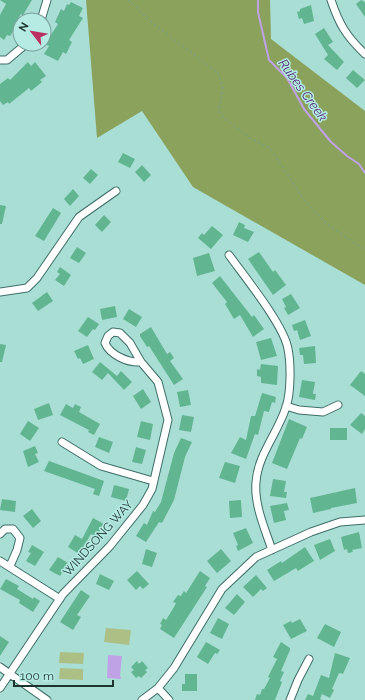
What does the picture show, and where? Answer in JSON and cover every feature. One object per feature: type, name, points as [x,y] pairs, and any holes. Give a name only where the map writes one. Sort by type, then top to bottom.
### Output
[{"type":"street","points":[[43,12],[47,0]]},
{"type":"street","points":[[331,0],[337,17],[349,39],[365,54]]},
{"type":"street","points":[[0,60],[7,60],[16,52]]},
{"type":"street","points":[[0,292],[27,288],[37,278],[79,217],[116,191]]},
{"type":"street","points":[[229,254],[274,319],[288,348],[289,377],[286,406],[262,457],[256,483],[259,514],[272,550]]},
{"type":"street","name":"WINDSONG WAY","points":[[0,688],[60,598],[110,546],[143,505],[152,489],[168,420],[158,382],[141,362],[130,343],[120,333],[113,332],[108,336],[105,343],[110,351],[128,360],[141,362]]},
{"type":"street","points":[[286,406],[299,410],[323,412],[338,405]]},
{"type":"street","points":[[62,442],[101,466],[153,481]]},
{"type":"street","points":[[142,700],[158,688],[174,668],[222,589],[256,557],[311,532],[340,522],[365,520]]},
{"type":"street","points":[[0,534],[5,529],[13,529],[20,538],[17,550],[10,566]]},
{"type":"street","points":[[0,561],[60,598]]},
{"type":"street","points":[[290,700],[298,680],[310,659]]},
{"type":"street","points":[[0,667],[47,700]]},
{"type":"street","points":[[158,688],[169,700]]},
{"type":"path","points":[[129,0],[151,22],[218,74],[223,87],[220,110],[224,118],[250,138],[270,148],[305,201],[318,216],[328,225],[365,250]]},
{"type":"green space","points":[[86,0],[270,0],[271,39],[365,111],[365,285],[193,187],[142,111],[97,138]]},
{"type":"green space","points":[[106,628],[131,630],[129,645],[104,642]]},
{"type":"green space","points":[[60,652],[84,653],[83,664],[59,663]]},
{"type":"green space","points":[[60,668],[83,669],[83,680],[59,679]]},
{"type":"shaded area","points":[[108,655],[122,656],[121,679],[107,678]]},
{"type":"building","points":[[0,0],[32,0],[25,12],[12,12],[12,33],[10,36],[7,35],[4,40],[0,37],[0,15],[6,4]]},
{"type":"building","points":[[361,0],[365,2],[365,17],[356,4]]},
{"type":"building","points":[[71,2],[83,8],[79,16],[83,18],[69,40],[72,42],[66,54],[63,52],[58,61],[44,54],[45,52],[52,52],[52,33],[58,24],[55,22],[61,9],[64,11],[67,4],[69,5]]},
{"type":"building","points":[[311,5],[314,21],[304,24],[302,18],[299,19],[297,12],[300,11],[300,9]]},
{"type":"building","points":[[324,28],[333,42],[328,45],[344,62],[337,70],[324,59],[328,55],[315,34]]},
{"type":"building","points":[[28,62],[31,66],[35,62],[46,76],[40,80],[42,82],[31,91],[29,88],[9,104],[8,102],[3,105],[0,101],[0,84],[8,78],[10,80]]},
{"type":"building","points":[[353,70],[365,80],[357,88],[346,78]]},
{"type":"building","points":[[123,153],[135,159],[130,168],[118,162]]},
{"type":"building","points":[[142,165],[151,175],[144,182],[135,172]]},
{"type":"building","points":[[91,169],[98,175],[90,184],[83,178]]},
{"type":"building","points":[[73,189],[79,196],[70,206],[64,199]]},
{"type":"building","points":[[0,205],[6,206],[2,224],[0,224]]},
{"type":"building","points":[[53,208],[61,213],[44,241],[35,236]]},
{"type":"building","points":[[104,215],[111,222],[102,232],[95,225]]},
{"type":"building","points":[[239,222],[245,225],[244,228],[254,232],[248,242],[233,235]]},
{"type":"building","points":[[212,226],[223,235],[211,249],[198,238],[202,233],[204,235]]},
{"type":"building","points":[[77,247],[86,253],[79,263],[70,258]]},
{"type":"building","points":[[259,252],[273,272],[275,270],[286,285],[273,295],[248,259]]},
{"type":"building","points":[[209,253],[215,271],[197,276],[193,258]]},
{"type":"building","points":[[60,267],[71,275],[64,286],[55,280],[60,274],[57,272]]},
{"type":"building","points":[[220,276],[252,317],[254,315],[264,329],[253,337],[240,315],[234,319],[225,304],[227,302],[212,283]]},
{"type":"building","points":[[47,292],[53,301],[38,311],[32,303]]},
{"type":"building","points":[[291,294],[300,308],[288,315],[284,308],[286,307],[282,299]]},
{"type":"building","points":[[115,306],[117,317],[102,320],[100,309]]},
{"type":"building","points":[[129,309],[142,317],[136,327],[123,319]]},
{"type":"building","points":[[88,317],[99,324],[87,337],[78,331]]},
{"type":"building","points":[[305,320],[311,336],[300,340],[297,330],[294,331],[292,325]]},
{"type":"building","points":[[151,327],[167,354],[170,352],[174,358],[170,361],[183,379],[174,385],[149,346],[147,347],[140,336],[140,334]]},
{"type":"building","points":[[271,338],[277,356],[261,360],[256,342]]},
{"type":"building","points":[[0,344],[6,345],[2,362],[0,362]]},
{"type":"building","points":[[88,345],[94,359],[83,364],[80,358],[78,359],[74,351]]},
{"type":"building","points":[[315,346],[316,363],[304,364],[303,355],[300,355],[299,348]]},
{"type":"building","points":[[100,362],[117,376],[121,371],[132,382],[124,390],[108,373],[102,380],[92,372]]},
{"type":"building","points":[[261,364],[278,366],[277,385],[261,383],[261,377],[257,376],[257,369],[260,370]]},
{"type":"building","points":[[361,371],[365,374],[365,396],[350,385]]},
{"type":"building","points":[[302,380],[315,382],[313,394],[316,394],[315,400],[299,397]]},
{"type":"building","points":[[143,389],[151,402],[141,409],[133,396]]},
{"type":"building","points":[[188,390],[191,405],[180,407],[177,392]]},
{"type":"building","points":[[262,393],[276,397],[275,403],[272,402],[269,412],[264,411],[258,435],[255,434],[246,459],[231,453],[240,437],[246,440],[251,416],[255,416]]},
{"type":"building","points":[[49,403],[53,415],[38,420],[34,409]]},
{"type":"building","points":[[66,404],[73,408],[75,404],[81,407],[79,412],[100,424],[94,435],[88,432],[89,430],[60,415]]},
{"type":"building","points":[[361,413],[365,416],[365,429],[362,434],[350,425]]},
{"type":"building","points":[[182,415],[194,417],[191,432],[179,430]]},
{"type":"building","points":[[289,419],[307,427],[302,439],[300,438],[287,469],[272,463]]},
{"type":"building","points":[[28,421],[39,428],[30,441],[20,434]]},
{"type":"building","points":[[141,421],[153,424],[150,440],[137,437]]},
{"type":"building","points":[[330,428],[347,428],[347,440],[330,440]]},
{"type":"building","points":[[99,437],[113,442],[109,453],[95,447]]},
{"type":"building","points":[[181,438],[192,442],[185,457],[174,500],[162,523],[159,522],[146,542],[136,536],[144,523],[147,525],[153,511],[155,512],[161,502],[174,453]]},
{"type":"building","points":[[35,446],[38,453],[35,454],[39,462],[28,467],[23,451]]},
{"type":"building","points":[[136,447],[146,450],[142,464],[132,462]]},
{"type":"building","points":[[49,461],[104,481],[99,496],[93,494],[95,489],[44,471]]},
{"type":"building","points":[[225,462],[240,466],[235,483],[219,478]]},
{"type":"building","points":[[273,479],[286,481],[284,492],[287,492],[286,498],[270,496]]},
{"type":"building","points":[[114,485],[129,489],[126,501],[111,497]]},
{"type":"building","points":[[355,488],[357,503],[313,513],[310,498]]},
{"type":"building","points":[[2,499],[16,501],[15,512],[0,510]]},
{"type":"building","points":[[241,500],[242,517],[230,518],[229,501]]},
{"type":"building","points":[[287,503],[289,510],[284,511],[286,520],[274,523],[270,506]]},
{"type":"building","points":[[32,509],[41,521],[33,528],[23,516]]},
{"type":"building","points":[[93,518],[104,524],[97,537],[91,534],[79,554],[68,547],[75,535],[82,539]]},
{"type":"building","points":[[246,528],[253,543],[238,551],[236,546],[238,545],[233,533]]},
{"type":"building","points":[[359,532],[362,548],[352,550],[353,552],[348,553],[347,549],[344,550],[341,537]]},
{"type":"building","points":[[330,539],[335,551],[320,560],[314,545]]},
{"type":"building","points":[[32,545],[44,552],[35,566],[26,561],[31,553],[28,552]]},
{"type":"building","points":[[305,547],[314,561],[298,571],[296,568],[274,581],[267,570],[281,561],[282,563]]},
{"type":"building","points":[[146,549],[157,553],[152,567],[142,564]]},
{"type":"building","points":[[221,549],[231,561],[217,573],[207,561]]},
{"type":"building","points":[[58,557],[68,563],[60,576],[49,570]]},
{"type":"building","points":[[137,571],[149,584],[143,589],[140,586],[136,590],[127,580]]},
{"type":"building","points":[[200,571],[210,578],[205,586],[207,587],[174,638],[160,629],[162,625],[160,624],[163,618],[166,620],[176,603],[173,602],[178,595],[181,596],[184,591],[186,593]]},
{"type":"building","points":[[100,574],[114,581],[109,590],[96,584]]},
{"type":"building","points":[[256,575],[267,588],[263,591],[261,589],[253,597],[243,587]]},
{"type":"building","points":[[6,579],[19,586],[17,589],[33,599],[34,597],[40,601],[33,612],[19,603],[20,600],[0,589]]},
{"type":"building","points":[[81,590],[90,596],[77,615],[81,617],[73,630],[60,622]]},
{"type":"building","points":[[237,594],[245,602],[234,615],[225,608]]},
{"type":"building","points":[[218,618],[229,624],[222,639],[210,633]]},
{"type":"building","points":[[300,619],[307,631],[291,639],[283,625]]},
{"type":"building","points":[[325,624],[341,632],[334,647],[317,638]]},
{"type":"building","points":[[0,636],[9,642],[0,656]]},
{"type":"building","points":[[206,642],[220,650],[217,654],[215,653],[208,664],[197,657]]},
{"type":"building","points":[[281,642],[290,648],[290,650],[281,671],[284,672],[280,681],[282,682],[275,700],[255,700],[257,694],[260,695],[262,689],[264,689],[270,678],[268,677],[277,659],[273,657]]},
{"type":"building","points":[[335,653],[350,658],[343,674],[339,673],[330,698],[322,694],[320,699],[322,700],[305,700],[308,694],[313,696],[321,675],[329,678]]},
{"type":"building","points":[[137,661],[139,664],[142,661],[148,668],[145,670],[147,672],[141,678],[139,676],[136,678],[131,672],[134,670],[131,667]]},
{"type":"building","points":[[185,674],[197,674],[197,691],[182,691],[182,684],[185,684]]},
{"type":"waterway","name":"Rubes Creek","points":[[258,0],[258,12],[269,60],[287,78],[304,109],[331,142],[359,164],[365,173]]}]
